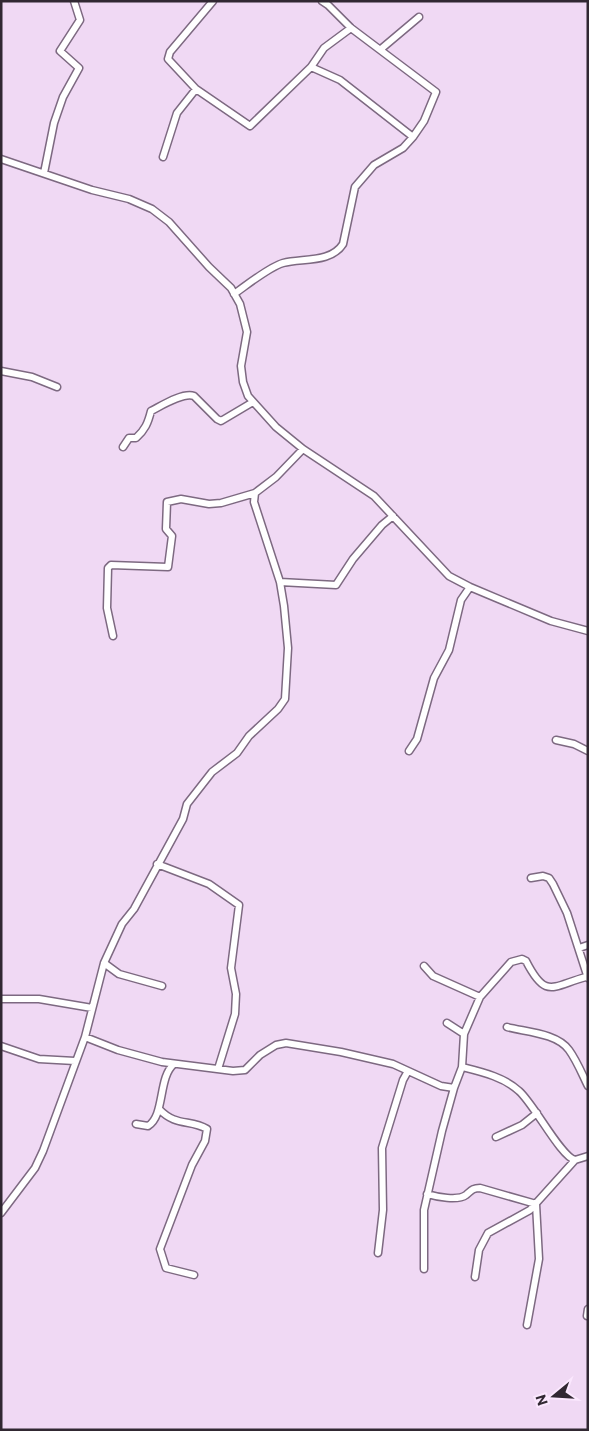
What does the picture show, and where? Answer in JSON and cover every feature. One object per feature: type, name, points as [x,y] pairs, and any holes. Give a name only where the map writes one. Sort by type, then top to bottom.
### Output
[{"type":"street","points":[[44,173],[54,123],[63,97],[79,68],[60,51],[80,20],[74,1]]},
{"type":"street","points":[[213,1],[170,52],[168,59],[196,89],[213,99],[245,125],[250,126],[311,67],[324,48],[351,28]]},
{"type":"street","points":[[234,294],[281,263],[330,256],[338,252],[343,244],[355,187],[374,165],[403,148],[413,137],[424,121],[436,92],[351,28],[322,1]]},
{"type":"street","points":[[381,49],[418,17]]},
{"type":"street","points":[[311,67],[340,80],[413,137]]},
{"type":"street","points":[[163,157],[177,113],[196,89]]},
{"type":"street","points":[[1,160],[152,209],[169,222],[234,294],[240,304],[247,332],[241,366],[243,382],[253,402],[276,428],[303,449],[374,496],[449,576],[470,587],[551,621],[588,631]]},
{"type":"street","points":[[1,371],[32,377],[57,387]]},
{"type":"street","points":[[123,446],[129,438],[136,438],[144,429],[150,412],[182,396],[189,394],[194,396],[217,420],[221,421],[253,402]]},
{"type":"street","points":[[113,636],[107,608],[108,568],[111,565],[120,564],[168,567],[172,536],[166,529],[167,502],[181,499],[209,504],[221,503],[255,493],[276,477],[303,449]]},
{"type":"street","points":[[1,1213],[35,1168],[66,1093],[75,1061],[85,1037],[104,963],[122,924],[134,909],[182,819],[187,804],[212,772],[237,753],[249,736],[285,700],[288,648],[280,582],[257,517],[254,502],[255,493]]},
{"type":"street","points":[[280,582],[336,585],[353,559],[382,525],[393,516]]},
{"type":"street","points":[[409,750],[417,739],[434,678],[449,650],[461,600],[470,587]]},
{"type":"street","points":[[556,740],[574,744],[588,751]]},
{"type":"street","points":[[157,864],[209,884],[239,905],[231,968],[236,994],[235,1014],[218,1069]]},
{"type":"street","points":[[424,1269],[423,1247],[427,1194],[454,1088],[462,1067],[464,1034],[480,997],[511,962],[515,960],[526,962],[534,978],[546,986],[564,986],[587,978],[567,913],[549,878],[543,876],[532,878]]},
{"type":"street","points":[[579,948],[588,945]]},
{"type":"street","points":[[104,963],[119,974],[162,986]]},
{"type":"street","points":[[424,966],[433,976],[480,997]]},
{"type":"street","points":[[1,999],[39,998],[92,1008]]},
{"type":"street","points":[[447,1023],[464,1034]]},
{"type":"street","points":[[506,1028],[556,1039],[564,1044],[570,1050],[588,1086]]},
{"type":"street","points":[[85,1037],[118,1050],[162,1062],[218,1069],[245,1070],[260,1055],[276,1045],[286,1043],[393,1064],[441,1086],[454,1088]]},
{"type":"street","points":[[1,1046],[39,1059],[75,1061]]},
{"type":"street","points":[[162,1062],[167,1070]]},
{"type":"street","points":[[136,1124],[151,1124],[159,1109],[167,1070],[174,1064]]},
{"type":"street","points":[[462,1067],[487,1073],[518,1090],[538,1113],[566,1155],[575,1160]]},
{"type":"street","points":[[378,1253],[383,1210],[382,1148],[402,1080],[408,1071]]},
{"type":"street","points":[[159,1109],[175,1120],[207,1129],[208,1135],[192,1165],[160,1249],[166,1268],[194,1275]]},
{"type":"street","points":[[496,1137],[522,1125],[538,1113]]},
{"type":"street","points":[[475,1277],[479,1250],[488,1233],[530,1210],[575,1160],[588,1156]]},
{"type":"street","points":[[427,1194],[446,1199],[465,1196],[474,1188],[480,1188],[536,1204]]},
{"type":"street","points":[[527,1325],[539,1259],[536,1204]]}]
